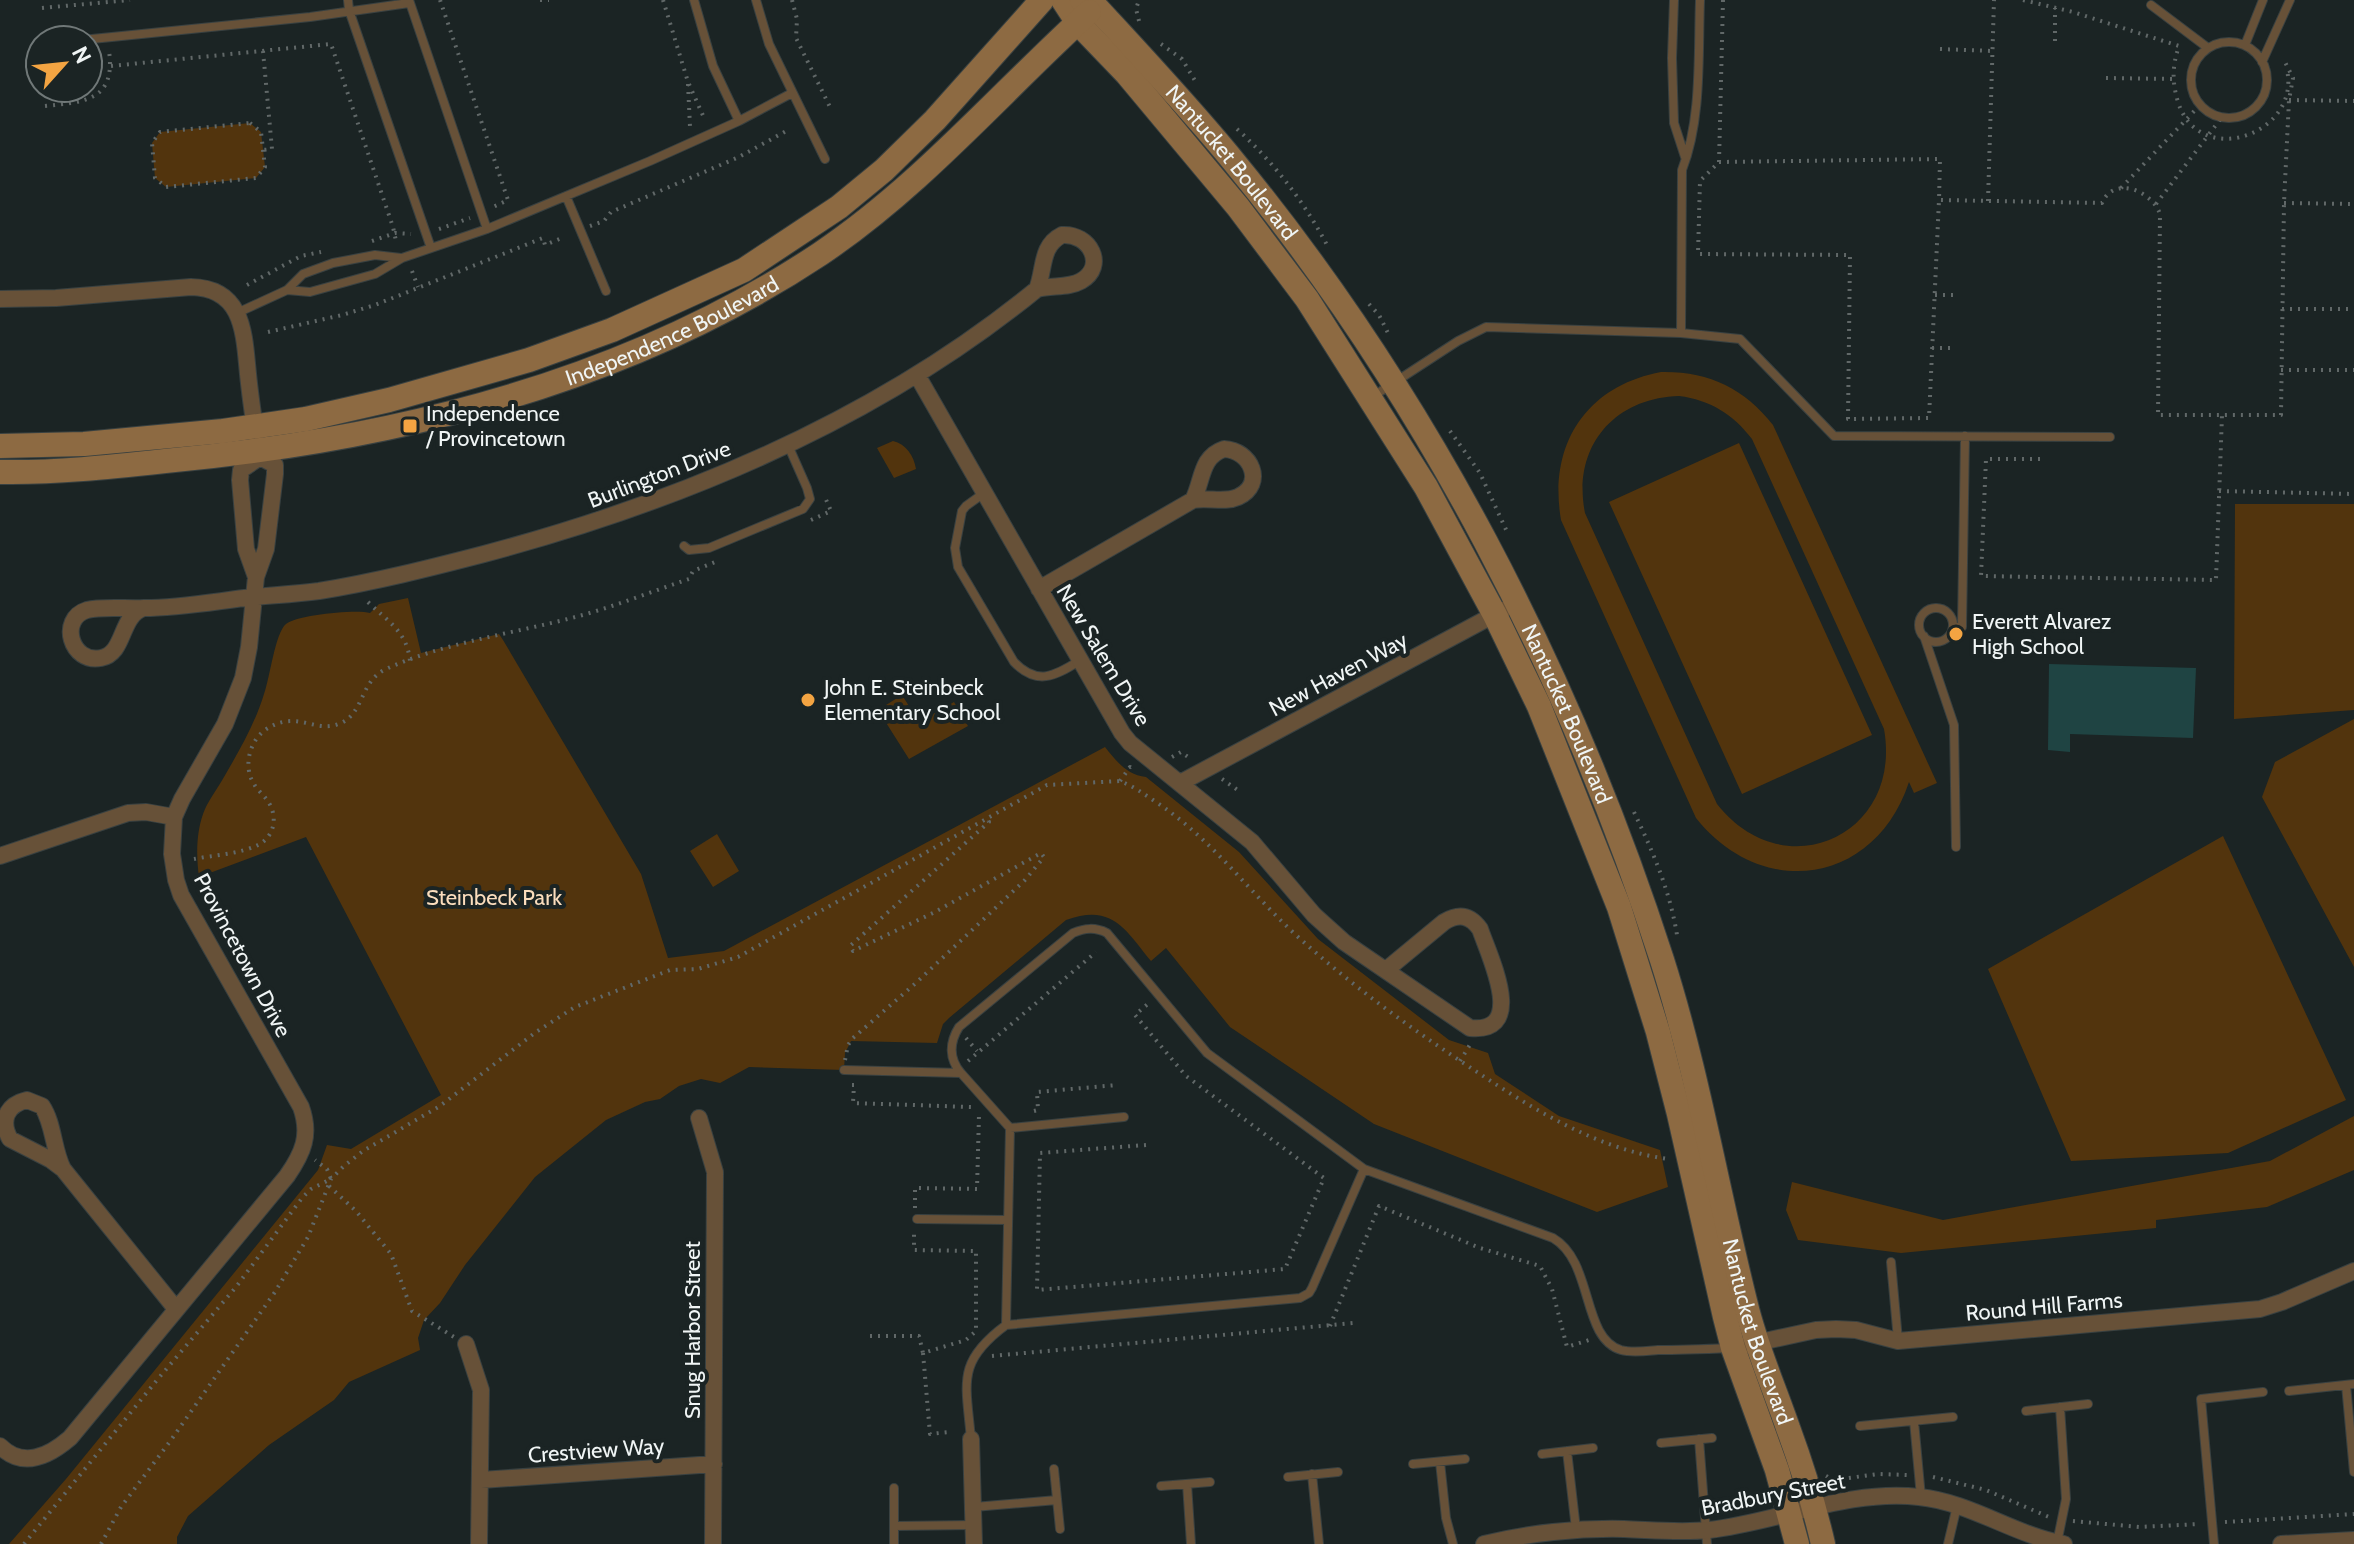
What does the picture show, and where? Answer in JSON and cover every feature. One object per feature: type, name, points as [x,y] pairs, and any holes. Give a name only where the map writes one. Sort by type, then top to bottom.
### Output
[{"type":"street","name":"Independence Boulevard","points":[[0,446],[258,445],[306,419],[389,400],[529,360],[612,330],[744,270],[839,207],[884,170],[935,120],[1042,0]]},
{"type":"street","name":"Nantucket Boulevard","points":[[1063,0],[1089,7],[1199,120],[1298,244],[1430,445],[1517,603],[1599,785],[1662,961],[1693,1069],[1747,1308],[1814,1507],[1823,1544]]},
{"type":"street","name":"Independence Boulevard","points":[[0,472],[86,469],[384,428],[545,386],[595,369],[687,330],[752,296],[821,253],[898,195],[946,152],[1089,7]]},
{"type":"street","name":"Nantucket Boulevard","points":[[1089,7],[1127,74],[1238,207],[1307,299],[1371,397],[1426,487],[1495,615],[1539,706],[1619,907],[1658,1032],[1733,1348],[1777,1470],[1797,1544]]},
{"type":"street","points":[[0,299],[202,287],[222,295],[237,313]]},
{"type":"street","name":"Burlington Drive","points":[[144,608],[128,620],[118,643],[108,655],[101,658],[84,656],[73,645],[70,637],[73,621],[86,611],[317,591],[373,581],[522,544],[665,497],[728,473],[788,445],[917,375],[989,328],[1037,289]]},
{"type":"street","name":"Provincetown Drive","points":[[237,313],[243,330],[258,445],[275,465],[266,549],[256,577],[247,663],[225,724],[174,817],[172,854],[181,895],[301,1107],[306,1125],[303,1150]]},
{"type":"street","name":"New Salem Drive","points":[[917,375],[1079,661],[1130,743],[1252,842],[1329,929],[1461,1024],[1470,1028],[1486,1027],[1501,1015],[1502,996],[1480,929],[1464,916],[1444,922],[1386,970]]},
{"type":"street","points":[[256,577],[246,549],[240,480],[241,470],[258,445]]},
{"type":"street","points":[[1039,589],[1193,500]]},
{"type":"street","name":"New Haven Way","points":[[1180,783],[1517,603]]},
{"type":"street","points":[[0,856],[128,813],[146,812],[174,817]]},
{"type":"street","name":"Snug Harbor Street","points":[[699,1118],[715,1172],[713,1544]]},
{"type":"street","points":[[0,1446],[15,1456],[40,1457],[55,1451],[70,1438],[287,1176],[303,1150]]},
{"type":"street","points":[[63,1169],[176,1309]]},
{"type":"street","name":"Round Hill Farms","points":[[1733,1348],[1816,1330],[1856,1330],[1898,1341],[2260,1309],[2354,1271]]},
{"type":"street","points":[[466,1344],[481,1390],[479,1544]]},
{"type":"street","points":[[971,1439],[974,1544]]},
{"type":"street","name":"Crestview Way","points":[[481,1480],[714,1464]]},
{"type":"street","name":"Bradbury Street","points":[[1484,1544],[1519,1537],[1570,1536],[1612,1529],[1707,1537],[1814,1507],[1870,1498],[1921,1497],[1957,1506],[2064,1544]]},
{"type":"street","points":[[2281,1544],[2354,1540]]},
{"type":"lane","points":[[348,0],[431,248]]},
{"type":"lane","points":[[694,0],[713,66],[739,121]]},
{"type":"lane","points":[[756,0],[769,44],[825,159]]},
{"type":"lane","points":[[1674,0],[1674,123],[1686,160]]},
{"type":"lane","points":[[1681,333],[1682,170],[1697,96],[1700,0]]},
{"type":"lane","points":[[2245,45],[2263,0]]},
{"type":"lane","points":[[2262,62],[2290,0]]},
{"type":"lane","points":[[104,38],[310,17],[409,1],[487,229]]},
{"type":"lane","points":[[2151,5],[2208,48]]},
{"type":"lane","points":[[2220,43],[2245,45],[2262,62],[2266,74],[2262,97],[2245,114],[2222,117],[2210,113],[2200,105],[2191,81],[2198,57],[2220,43]]},
{"type":"lane","points":[[287,290],[310,292],[375,274],[402,258],[487,229],[739,121],[792,93]]},
{"type":"lane","points":[[566,196],[606,291]]},
{"type":"lane","points":[[237,313],[287,290],[303,274],[333,263],[375,255],[402,258]]},
{"type":"lane","points":[[1371,397],[1465,336],[1486,327],[1681,333],[1740,339],[1834,436],[2110,437]]},
{"type":"lane","points":[[1953,627],[1962,627],[1965,436]]},
{"type":"lane","points":[[684,546],[689,550],[709,548],[803,509],[810,499],[788,445]]},
{"type":"lane","points":[[984,493],[962,511],[955,548],[958,567],[1022,671],[1035,677],[1053,675],[1079,661]]},
{"type":"lane","points":[[1924,636],[1939,642],[1949,637],[1953,621],[1947,612],[1942,609],[1926,611],[1919,626],[1954,725],[1956,847]]},
{"type":"lane","points":[[1006,1325],[1010,1128],[954,1065],[952,1042],[959,1027],[1073,933],[1093,928],[1107,933],[1207,1053],[1364,1169],[1561,1242],[1572,1254],[1602,1336],[1612,1346],[1629,1351],[1733,1348]]},
{"type":"lane","points":[[844,1070],[961,1073]]},
{"type":"lane","points":[[1010,1128],[1124,1117]]},
{"type":"lane","points":[[971,1439],[966,1390],[970,1364],[987,1339],[1006,1325],[1304,1296],[1312,1288],[1364,1169]]},
{"type":"lane","points":[[917,1219],[1008,1220]]},
{"type":"lane","points":[[1891,1262],[1898,1341]]},
{"type":"lane","points":[[2289,1391],[2350,1384],[2354,1472]]},
{"type":"lane","points":[[2214,1544],[2201,1399],[2263,1392]]},
{"type":"lane","points":[[2026,1411],[2088,1404]]},
{"type":"lane","points":[[2057,1543],[2066,1486],[2060,1407]]},
{"type":"lane","points":[[1860,1426],[1953,1417]]},
{"type":"lane","points":[[1914,1421],[1921,1497]]},
{"type":"lane","points":[[1661,1443],[1712,1438]]},
{"type":"lane","points":[[1699,1439],[1707,1537]]},
{"type":"lane","points":[[1542,1454],[1593,1448]]},
{"type":"lane","points":[[1567,1451],[1570,1536]]},
{"type":"lane","points":[[1413,1464],[1465,1459]]},
{"type":"lane","points":[[1440,1462],[1446,1518],[1453,1544]]},
{"type":"lane","points":[[1054,1469],[1060,1529]]},
{"type":"lane","points":[[1288,1477],[1338,1472]]},
{"type":"lane","points":[[1312,1474],[1319,1544]]},
{"type":"lane","points":[[1161,1486],[1210,1482]]},
{"type":"lane","points":[[1187,1484],[1191,1544]]},
{"type":"lane","points":[[894,1488],[894,1544]]},
{"type":"lane","points":[[894,1526],[974,1516],[1057,1500]]},
{"type":"lane","points":[[1948,1544],[1957,1506]]},
{"type":"path","points":[[42,8],[130,0]]},
{"type":"path","points":[[440,0],[508,200],[493,207]]},
{"type":"path","points":[[540,0],[549,0]]},
{"type":"path","points":[[663,0],[688,82],[705,120]]},
{"type":"path","points":[[792,0],[797,22],[796,38],[830,107],[818,111]]},
{"type":"path","points":[[1719,162],[1940,159],[1929,418],[1848,419],[1850,255],[1698,254],[1700,181],[1719,162],[1723,0]]},
{"type":"path","points":[[1988,201],[1994,0]]},
{"type":"path","points":[[2023,0],[2179,46],[2174,60],[2173,79],[2180,108],[2197,130],[2225,140],[2257,132],[2268,123],[2282,104],[2286,92],[2289,79],[2284,60],[2293,78],[2289,100],[2284,203],[2281,415],[2158,415],[2160,221],[2156,204],[2139,191],[2120,189]]},
{"type":"path","points":[[2055,8],[2055,41]]},
{"type":"path","points":[[328,35],[396,241]]},
{"type":"path","points":[[111,66],[331,44]]},
{"type":"path","points":[[1940,49],[1992,51]]},
{"type":"path","points":[[263,51],[272,149],[263,150]]},
{"type":"path","points":[[2106,78],[2173,79]]},
{"type":"path","points":[[688,82],[690,127]]},
{"type":"path","points":[[2289,100],[2354,101]]},
{"type":"path","points":[[1939,200],[2102,203],[2107,194],[2120,189],[2200,105]]},
{"type":"path","points":[[2156,204],[2222,117]]},
{"type":"path","points":[[250,123],[261,132],[263,150],[265,167],[256,178],[166,187],[155,178],[152,143],[160,132],[250,123]]},
{"type":"path","points":[[590,227],[604,221],[611,212],[739,157],[788,130]]},
{"type":"path","points":[[2284,203],[2354,204]]},
{"type":"path","points":[[436,230],[470,218]]},
{"type":"path","points":[[395,233],[411,234]]},
{"type":"path","points":[[268,332],[375,305],[543,238],[545,245],[564,237]]},
{"type":"path","points":[[412,271],[418,287]]},
{"type":"path","points":[[1935,295],[1955,295]]},
{"type":"path","points":[[2282,309],[2354,309]]},
{"type":"path","points":[[1932,348],[1953,348]]},
{"type":"path","points":[[2281,370],[2354,370]]},
{"type":"path","points":[[2040,459],[1986,459],[1981,576],[2216,580],[2222,415]]},
{"type":"path","points":[[809,521],[831,511],[819,485]]},
{"type":"path","points":[[2219,491],[2354,494]]},
{"type":"path","points":[[194,859],[249,849],[270,834],[273,812],[269,802],[252,782],[248,767],[252,747],[261,733],[277,723],[292,720],[327,727],[343,722],[355,711],[377,674],[424,655],[583,615],[689,579],[693,571],[721,559]]},
{"type":"path","points":[[368,602],[402,634],[410,661]]},
{"type":"path","points":[[1120,781],[1130,767]]},
{"type":"path","points":[[844,1070],[845,1053],[853,1038],[1025,880],[1044,857],[1041,853],[933,913],[853,951],[850,946],[989,822],[987,818]]},
{"type":"path","points":[[977,1072],[966,1058],[1096,952]]},
{"type":"path","points":[[1146,1145],[1040,1153],[1037,1290],[1285,1269],[1324,1178],[1186,1076],[1135,1015],[1159,995]]},
{"type":"path","points":[[965,1046],[966,1038],[977,1051]]},
{"type":"path","points":[[1460,1061],[1469,1048]]},
{"type":"path","points":[[1029,1111],[1038,1110],[1037,1092],[1117,1085]]},
{"type":"path","points":[[101,1544],[121,1507],[275,1292],[308,1237],[331,1179],[327,1169],[303,1150]]},
{"type":"path","points":[[24,1544],[236,1287],[302,1198],[311,1189],[331,1179]]},
{"type":"path","points":[[329,1186],[356,1211],[391,1254],[412,1311],[466,1344]]},
{"type":"path","points":[[1330,1326],[1379,1206],[1480,1248],[1540,1266],[1552,1289],[1567,1347],[1602,1336]]},
{"type":"path","points":[[990,1356],[1353,1323]]},
{"type":"path","points":[[923,1353],[930,1434],[950,1432]]},
{"type":"path","points":[[1826,1476],[1834,1480],[1878,1474],[1919,1475],[1968,1484],[2046,1516],[2139,1527],[2354,1514]]},
{"type":"green space","points":[[250,123],[261,132],[265,167],[256,178],[166,187],[155,178],[152,143],[160,132]]},
{"type":"green space","points":[[1661,372],[1678,372],[1724,384],[1750,401],[1773,425],[1937,783],[1914,793],[1909,782],[1893,817],[1871,843],[1844,861],[1814,870],[1783,870],[1752,862],[1723,845],[1696,818],[1561,520],[1558,493],[1561,467],[1567,444],[1578,423],[1593,405],[1612,390]],"holes":[[[1679,396],[1720,410],[1737,422],[1752,439],[1884,729],[1885,766],[1875,798],[1857,822],[1833,838],[1804,846],[1774,843],[1744,830],[1717,804],[1585,513],[1585,468],[1602,431],[1635,406]]]},
{"type":"green space","points":[[893,441],[909,451],[916,469],[894,478],[877,448]]},
{"type":"green space","points":[[1739,443],[1872,735],[1742,794],[1609,502]]},
{"type":"green space","points":[[2235,504],[2354,504],[2354,710],[2234,719]]},
{"type":"green space","name":"Steinbeck Park","points":[[408,598],[421,653],[499,634],[641,874],[668,958],[724,951],[1105,747],[1122,766],[1146,777],[1239,852],[1318,939],[1449,1040],[1488,1053],[1495,1074],[1559,1116],[1660,1150],[1668,1187],[1597,1212],[1374,1124],[1230,1027],[1166,948],[1151,961],[1116,922],[1095,915],[1082,916],[1066,920],[949,1018],[943,1024],[937,1043],[851,1041],[845,1053],[844,1070],[749,1067],[720,1083],[701,1079],[679,1086],[660,1099],[645,1102],[606,1120],[535,1177],[424,1320],[418,1338],[420,1350],[349,1382],[334,1400],[269,1445],[188,1516],[177,1537],[177,1544],[9,1544],[66,1479],[318,1170],[327,1145],[351,1149],[441,1095],[306,837],[199,877],[197,860],[198,834],[205,809],[256,716],[279,636],[286,624],[327,614],[370,613],[379,604]]},
{"type":"green space","points":[[902,695],[919,722],[954,702],[968,726],[909,759],[878,710]]},
{"type":"green space","points":[[2354,719],[2354,967],[2262,797],[2275,762]]},
{"type":"green space","points":[[717,834],[739,871],[713,887],[690,851]]},
{"type":"green space","points":[[2223,836],[2346,1100],[2228,1153],[2071,1161],[1988,969]]},
{"type":"green space","points":[[2354,1116],[2354,1170],[2267,1207],[2156,1220],[2156,1228],[1901,1253],[1798,1240],[1786,1210],[1792,1182],[1943,1220],[2270,1161]]},
{"type":"water","points":[[2049,664],[2196,668],[2193,738],[2070,734],[2070,752],[2048,750]]},
{"type":"place","name":"Independence / Provincetown","points":[[410,426]]},
{"type":"place","name":"Everett Alvarez High School","points":[[1956,634]]},
{"type":"place","name":"John E. Steinbeck Elementary School","points":[[808,700]]}]
